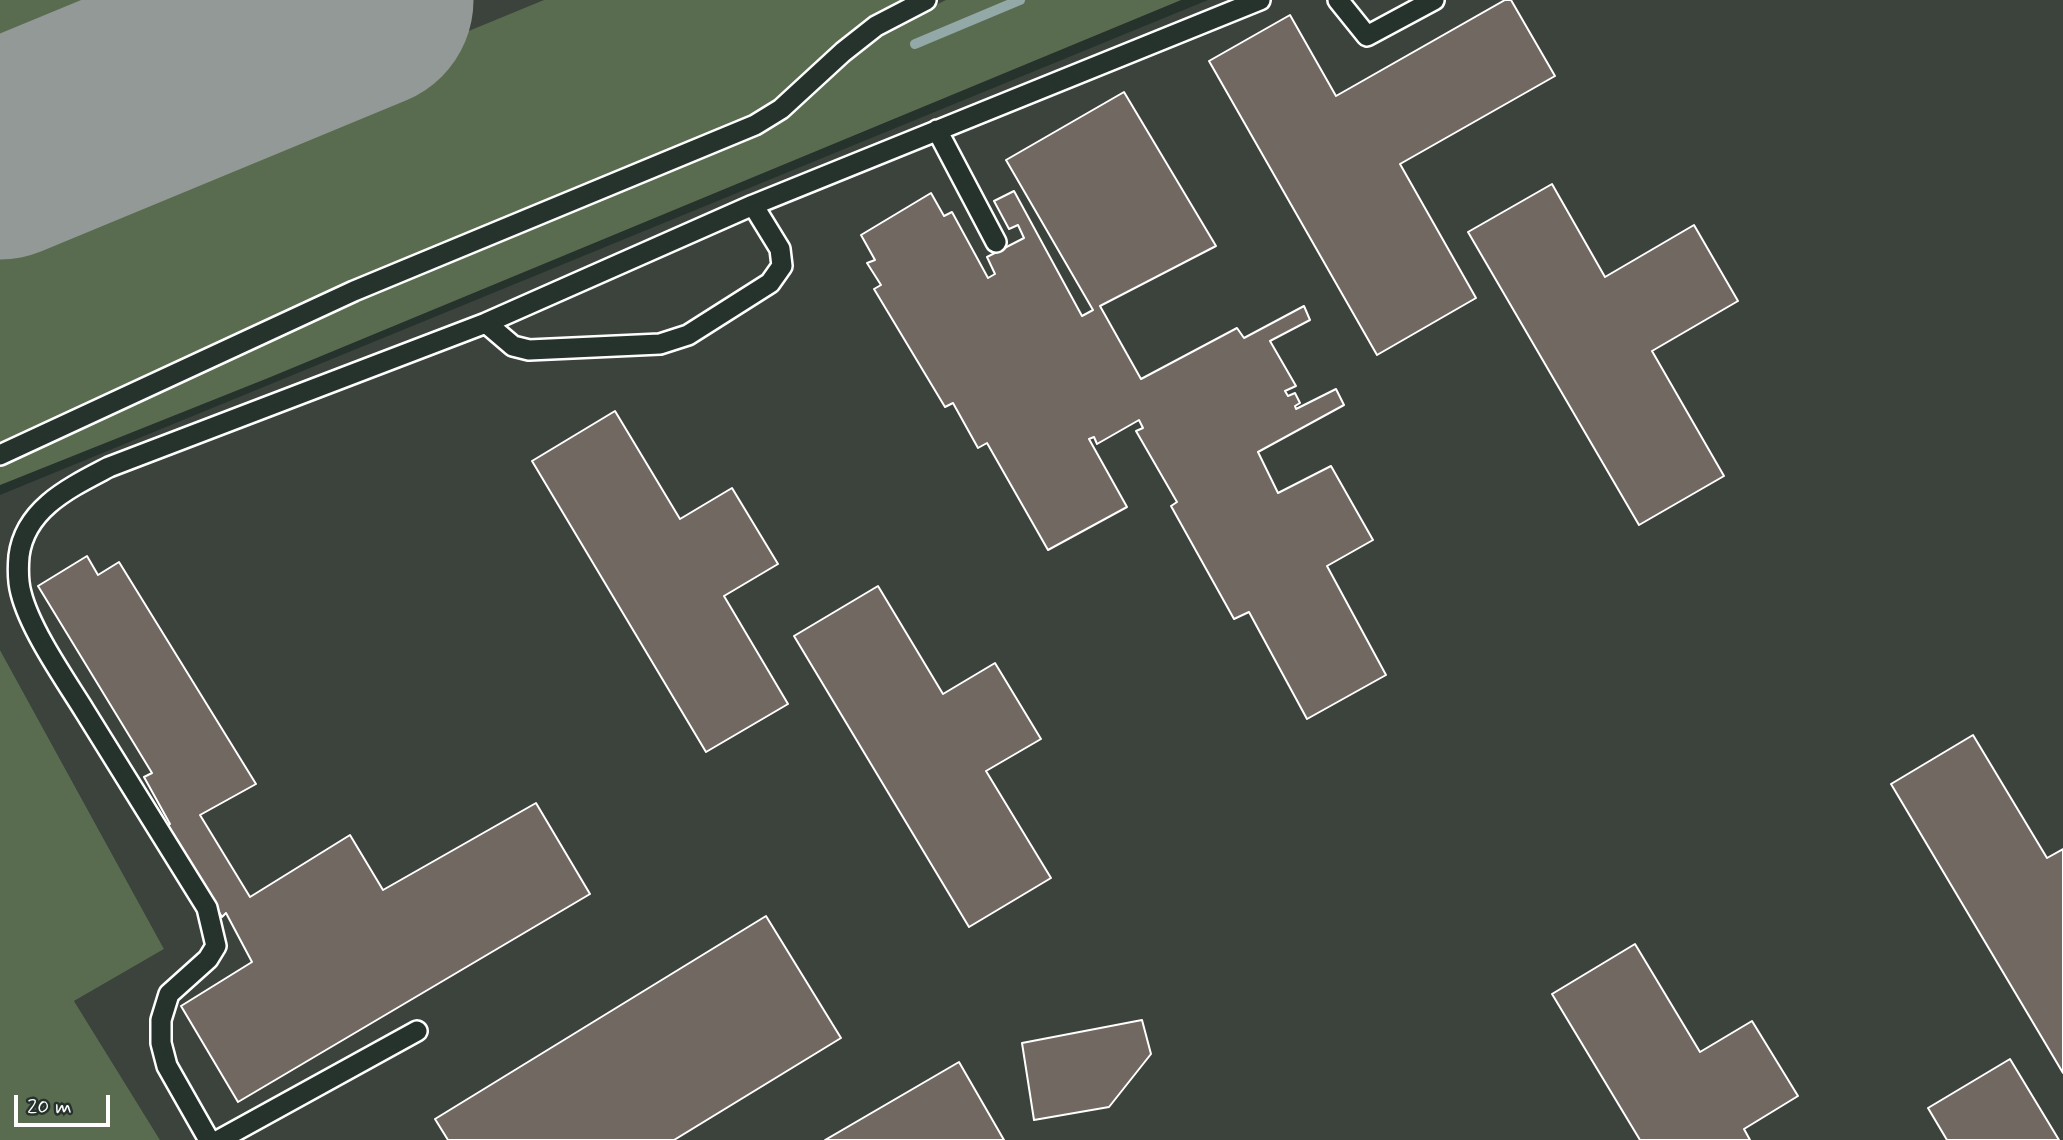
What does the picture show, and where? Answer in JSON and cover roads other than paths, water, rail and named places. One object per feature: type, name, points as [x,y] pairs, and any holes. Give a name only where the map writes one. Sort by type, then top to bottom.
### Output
[{"type":"lane","points":[[0,455],[354,291],[755,125],[781,109],[843,52],[876,26],[926,0]]},
{"type":"lane","points":[[209,1140],[167,1066],[161,1043],[161,1020],[169,994],[208,959],[216,946],[207,908],[72,691],[34,625],[21,594],[19,555],[26,534],[46,505],[72,486],[109,467],[486,323],[753,205],[1260,0]]},
{"type":"lane","points":[[1338,0],[1367,36],[1434,0]]},
{"type":"lane","points":[[937,130],[996,242]]},
{"type":"lane","points":[[486,323],[513,346],[529,350],[660,344],[688,335],[770,283],[782,266],[779,248],[753,205]]},
{"type":"lane","points":[[219,1140],[417,1031]]},
{"type":"waterway","points":[[915,44],[1020,0]]}]
